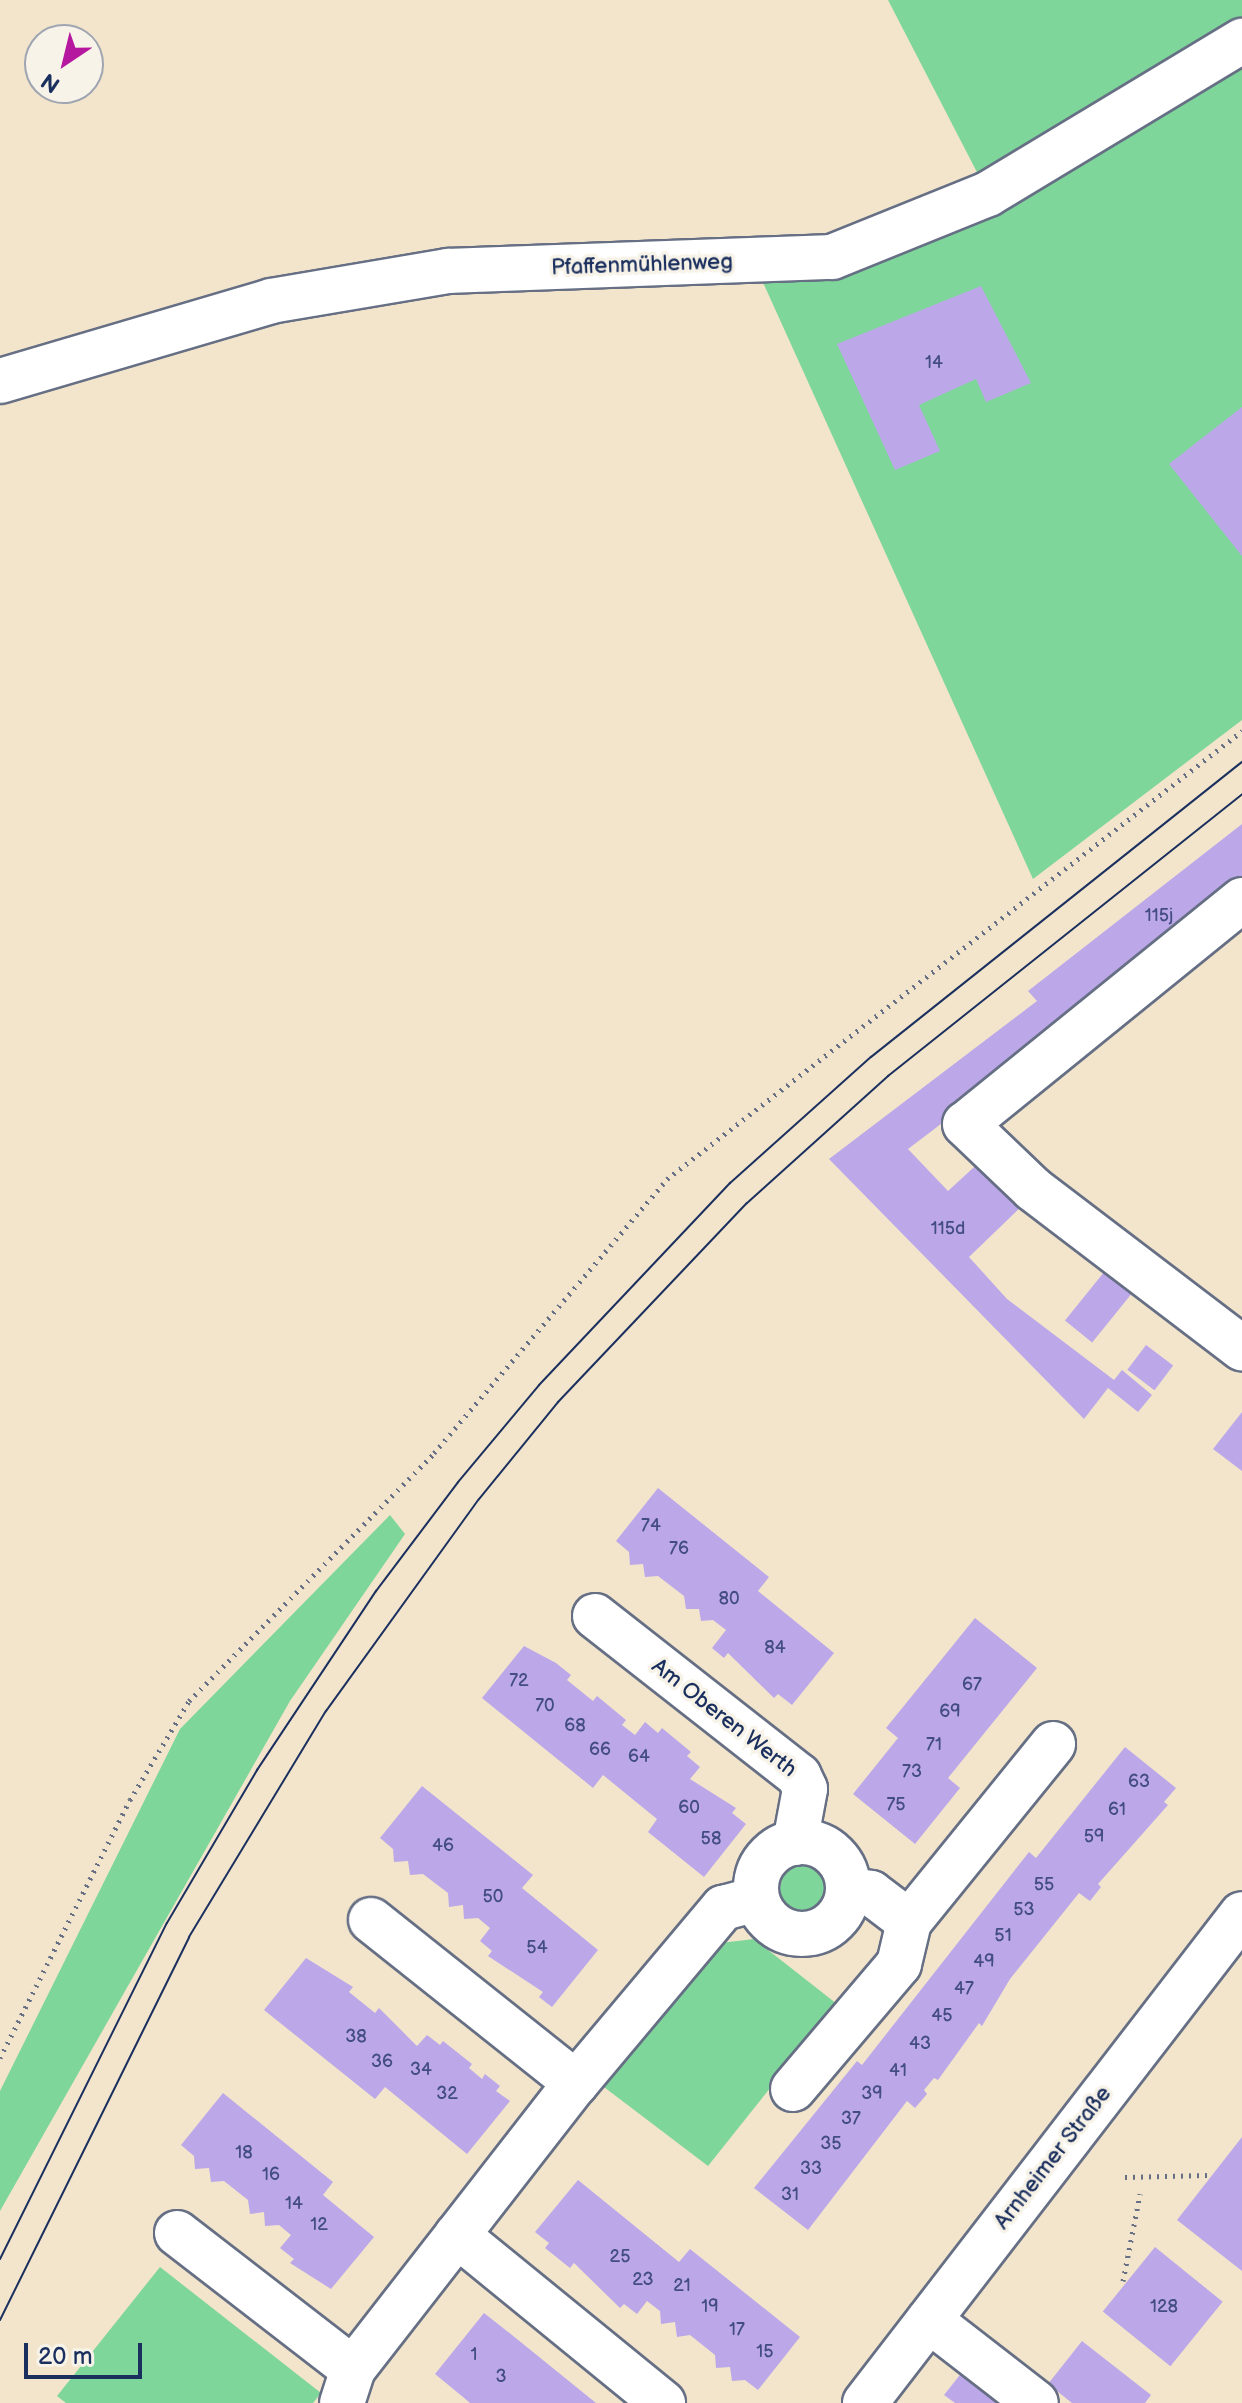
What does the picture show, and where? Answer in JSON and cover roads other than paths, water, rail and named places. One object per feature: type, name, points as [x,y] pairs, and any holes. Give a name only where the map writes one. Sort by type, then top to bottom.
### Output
[{"type":"street","name":"Pfaffenmühlenweg","points":[[0,381],[271,301],[448,271],[832,257],[988,194],[1242,41]]},
{"type":"street","points":[[1242,900],[965,1124],[1033,1189],[1242,1348]]},
{"type":"street","name":"Am Oberen Werth","points":[[595,1616],[799,1776],[805,1789],[795,1843]]},
{"type":"street","points":[[793,2089],[899,1964],[909,1922],[1053,1744]]},
{"type":"street","points":[[795,1843],[817,1844],[831,1852],[842,1864],[848,1890],[833,1923],[805,1935],[775,1926],[757,1899],[761,1867],[771,1854],[795,1843]]},
{"type":"street","points":[[848,1890],[871,1893],[909,1922]]},
{"type":"street","points":[[177,2233],[347,2386],[457,2235],[576,2083],[723,1908],[757,1899]]},
{"type":"street","name":"Arnheimer Straße","points":[[865,2403],[1242,1914]]},
{"type":"street","points":[[371,1920],[576,2083]]},
{"type":"street","points":[[457,2235],[663,2403]]},
{"type":"street","points":[[929,2320],[1036,2403]]},
{"type":"tram line","points":[[0,2259],[167,1923],[257,1770],[376,1591],[458,1482],[539,1385],[730,1183],[871,1057],[1242,762]]},
{"type":"tram line","points":[[0,2320],[189,1937],[326,1711],[479,1499],[558,1402],[747,1203],[888,1076],[1242,794]]}]
